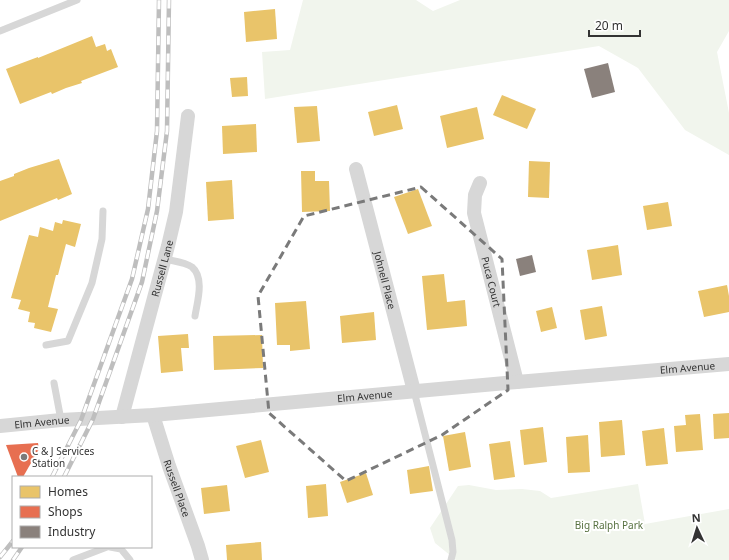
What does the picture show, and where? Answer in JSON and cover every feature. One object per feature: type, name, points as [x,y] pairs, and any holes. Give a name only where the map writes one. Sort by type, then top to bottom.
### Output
[{"type":"street","name":"Russell Lane","points":[[122,417],[165,260],[176,212],[188,116]]},
{"type":"street","name":"Johnell Place","points":[[356,169],[414,391]]},
{"type":"street","name":"Puca Court","points":[[480,183],[475,195],[474,213],[517,382]]},
{"type":"street","name":"Elm Avenue","points":[[0,426],[61,420],[153,415],[729,364]]},
{"type":"street","name":"Russell Place","points":[[153,415],[202,560]]},
{"type":"lane","points":[[0,31],[77,0]]},
{"type":"lane","points":[[46,345],[68,341],[92,283],[102,239],[103,211]]},
{"type":"lane","points":[[165,260],[177,261],[192,268],[198,277],[199,289],[195,316]]},
{"type":"lane","points":[[54,383],[61,420]]},
{"type":"lane","points":[[414,391],[452,540],[453,552],[451,560]]},
{"type":"lane","points":[[73,560],[104,548]]},
{"type":"lane","points":[[116,548],[121,549],[130,560]]},
{"type":"highlighted area","points":[[421,187],[502,259],[508,390],[442,435],[346,481],[269,413],[258,296],[304,216]]},
{"type":"green space","points":[[303,0],[416,0],[433,11],[460,0],[729,0],[729,31],[717,52],[729,113],[729,155],[685,130],[638,68],[599,46],[265,99],[262,52],[290,50]]},
{"type":"green space","name":"Big Ralph Park","points":[[638,484],[645,524],[729,509],[729,560],[456,560],[435,543],[430,528],[458,486],[469,485],[496,490],[522,489],[540,491],[551,498]]},
{"type":"building: Homes","points":[[275,9],[277,39],[246,42],[244,12]]},
{"type":"building: Homes","points":[[92,36],[96,47],[105,44],[107,51],[111,49],[118,67],[81,81],[82,83],[52,94],[51,92],[20,104],[6,69]]},
{"type":"building: Homes","points":[[247,77],[248,96],[232,97],[230,78]]},
{"type":"building: Homes","points":[[502,95],[536,109],[527,129],[493,115]]},
{"type":"building: Homes","points":[[397,105],[403,129],[374,136],[368,112]]},
{"type":"building: Homes","points":[[317,106],[320,141],[297,143],[294,107]]},
{"type":"building: Homes","points":[[477,107],[484,139],[447,148],[440,116]]},
{"type":"building: Homes","points":[[256,124],[257,152],[223,154],[222,126]]},
{"type":"building: Homes","points":[[59,159],[72,194],[58,200],[57,198],[0,221],[0,181],[29,168]]},
{"type":"building: Homes","points":[[529,161],[550,162],[549,198],[528,197]]},
{"type":"building: Homes","points":[[301,171],[315,171],[315,181],[329,181],[330,211],[302,212]]},
{"type":"building: Homes","points":[[232,180],[234,219],[208,221],[206,182]]},
{"type":"building: Homes","points":[[418,189],[432,226],[408,234],[394,197]]},
{"type":"building: Homes","points":[[668,202],[672,226],[647,230],[643,206]]},
{"type":"building: Homes","points":[[63,220],[81,224],[75,247],[66,244],[58,275],[56,275],[48,307],[58,309],[51,332],[34,328],[35,323],[28,322],[30,312],[18,309],[21,300],[11,298],[29,235],[38,237],[40,227],[53,231],[55,222],[62,224]]},
{"type":"building: Homes","points":[[618,245],[622,275],[592,280],[587,250]]},
{"type":"building: Homes","points":[[444,274],[447,302],[465,300],[467,326],[427,330],[422,276]]},
{"type":"building: Homes","points":[[727,285],[729,312],[704,317],[698,291]]},
{"type":"building: Homes","points":[[306,301],[310,349],[290,351],[290,345],[277,345],[275,303]]},
{"type":"building: Homes","points":[[602,306],[607,336],[585,340],[580,310]]},
{"type":"building: Homes","points":[[552,307],[557,328],[541,332],[536,311]]},
{"type":"building: Homes","points":[[374,312],[376,340],[342,343],[340,316]]},
{"type":"building: Homes","points":[[188,334],[189,348],[181,348],[183,371],[161,373],[158,336]]},
{"type":"building: Homes","points":[[262,335],[263,368],[214,370],[213,336]]},
{"type":"building: Homes","points":[[729,413],[729,438],[714,439],[713,414]]},
{"type":"building: Homes","points":[[700,414],[703,450],[676,452],[674,426],[686,425],[685,415]]},
{"type":"building: Homes","points":[[622,420],[625,455],[601,457],[599,422]]},
{"type":"building: Homes","points":[[543,427],[547,462],[524,465],[520,430]]},
{"type":"building: Homes","points":[[664,428],[668,464],[646,466],[642,431]]},
{"type":"building: Homes","points":[[465,432],[471,467],[449,471],[443,436]]},
{"type":"building: Homes","points":[[588,435],[590,472],[568,473],[566,437]]},
{"type":"building: Homes","points":[[261,440],[269,472],[245,478],[236,446]]},
{"type":"building: Homes","points":[[510,441],[515,477],[494,480],[489,444]]},
{"type":"building: Homes","points":[[429,466],[433,491],[410,494],[407,470]]},
{"type":"building: Homes","points":[[366,473],[373,495],[347,503],[340,482]]},
{"type":"building: Homes","points":[[326,484],[328,516],[308,518],[306,486]]},
{"type":"building: Homes","points":[[227,485],[230,511],[204,514],[201,488]]},
{"type":"building: Homes","points":[[261,542],[262,560],[227,560],[226,545]]},
{"type":"building: Shops","points":[[38,443],[39,449],[24,476],[18,476],[6,445]]},
{"type":"building: Industry","points":[[608,63],[615,92],[592,98],[584,69]]},
{"type":"building: Industry","points":[[532,255],[536,272],[520,276],[516,259]]},
{"type":"railway","points":[[53,476],[81,420],[132,279],[148,209],[157,131],[159,0]]},
{"type":"railway","points":[[64,476],[93,419],[142,282],[157,211],[167,131],[169,0]]},
{"type":"railway","points":[[0,557],[12,542]]},
{"type":"railway","points":[[13,560],[21,548]]},
{"type":"place","name":"C & J Services Station","points":[[24,457]]}]
